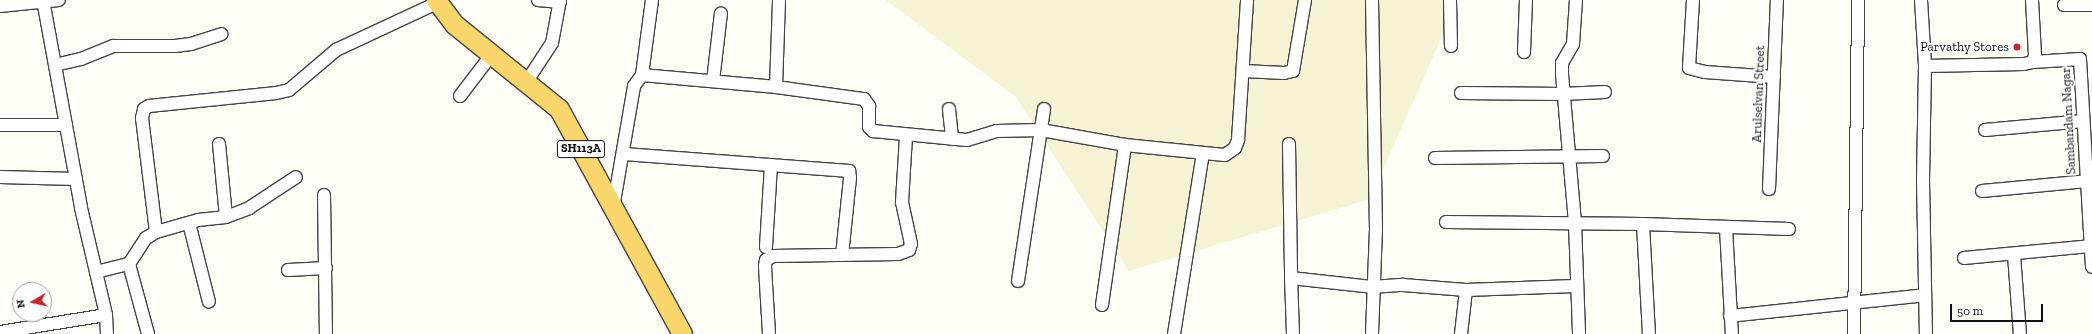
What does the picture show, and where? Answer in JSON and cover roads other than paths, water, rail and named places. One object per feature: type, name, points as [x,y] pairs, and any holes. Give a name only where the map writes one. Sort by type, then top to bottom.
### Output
[{"type":"main road","name":"SH113A","points":[[437,1],[454,24],[527,81],[559,109],[612,209],[682,334]]},
{"type":"street","points":[[0,6],[59,0]]},
{"type":"street","points":[[527,81],[552,43],[560,1],[538,0]]},
{"type":"street","points":[[612,209],[624,154],[634,86],[642,75],[652,0]]},
{"type":"street","points":[[776,87],[779,0]]},
{"type":"street","points":[[642,75],[776,87],[864,99],[869,106],[871,130],[906,136],[967,140],[996,131],[1041,130],[1125,145],[1225,155],[1235,148],[1238,140],[1247,0]]},
{"type":"street","points":[[1243,71],[1284,73],[1294,71],[1305,0]]},
{"type":"street","points":[[1372,0],[1376,229],[1372,287],[1372,334]]},
{"type":"street","points":[[1450,0],[1451,46]]},
{"type":"street","points":[[1524,52],[1526,0]]},
{"type":"street","points":[[1576,0],[1574,44],[1562,63],[1568,158],[1575,223],[1575,286],[1579,334]]},
{"type":"street","points":[[1693,0],[1689,68],[1705,72],[1774,77]]},
{"type":"street","name":"Arulselvan Street","points":[[1769,190],[1777,0]]},
{"type":"street","points":[[1854,334],[1858,0]]},
{"type":"street","points":[[1921,0],[1925,66],[1923,181],[1926,334]]},
{"type":"street","points":[[1925,66],[2024,64],[2033,62],[2035,55],[2032,0]]},
{"type":"street","points":[[156,232],[142,118],[144,109],[149,106],[276,94],[289,90],[336,50],[437,1]]},
{"type":"street","points":[[43,2],[76,179],[106,315],[107,334]]},
{"type":"street","points":[[2064,5],[2092,5]]},
{"type":"street","points":[[713,81],[721,13]]},
{"type":"street","points":[[54,64],[81,59],[114,46],[175,46],[191,44],[221,34]]},
{"type":"street","points":[[460,96],[492,54]]},
{"type":"street","name":"Sambandam Nagar","points":[[2033,62],[2080,59],[2092,267]]},
{"type":"street","points":[[1460,93],[1563,94],[1604,92]]},
{"type":"street","points":[[949,109],[952,139]]},
{"type":"street","points":[[1018,281],[1044,109]]},
{"type":"street","points":[[1985,130],[2084,122]]},
{"type":"street","points":[[0,125],[66,125]]},
{"type":"street","points":[[769,334],[764,266],[766,260],[773,256],[898,254],[909,250],[911,244],[902,202],[906,136]]},
{"type":"street","points":[[219,144],[226,217]]},
{"type":"street","points":[[1289,144],[1293,334]]},
{"type":"street","points":[[1102,305],[1125,145]]},
{"type":"street","points":[[1174,334],[1203,153]]},
{"type":"street","points":[[624,154],[849,171],[850,178],[842,255]]},
{"type":"street","points":[[1435,158],[1568,158],[1603,156]]},
{"type":"street","points":[[766,247],[771,165]]},
{"type":"street","points":[[96,272],[129,264],[146,238],[156,232],[189,223],[226,217],[249,208],[296,177]]},
{"type":"street","points":[[0,178],[76,179]]},
{"type":"street","points":[[1982,191],[2087,181]]},
{"type":"street","points":[[324,195],[326,334]]},
{"type":"street","points":[[1446,222],[1643,224],[1789,229]]},
{"type":"street","points":[[189,223],[209,302]]},
{"type":"street","points":[[1643,224],[1649,334]]},
{"type":"street","points":[[1726,228],[1732,334]]},
{"type":"street","points":[[1964,258],[2014,255],[2091,246]]},
{"type":"street","points":[[2014,255],[2020,334]]},
{"type":"street","points":[[129,264],[148,334]]},
{"type":"street","points":[[288,270],[326,268]]},
{"type":"street","points":[[1291,278],[1372,287],[1404,286],[1466,290],[1575,286]]},
{"type":"street","points":[[1460,334],[1466,290]]},
{"type":"street","points":[[1730,316],[1925,295]]},
{"type":"street","points":[[0,332],[106,315]]},
{"type":"place","name":"Parvathy Stores","points":[[2017,47]]}]
